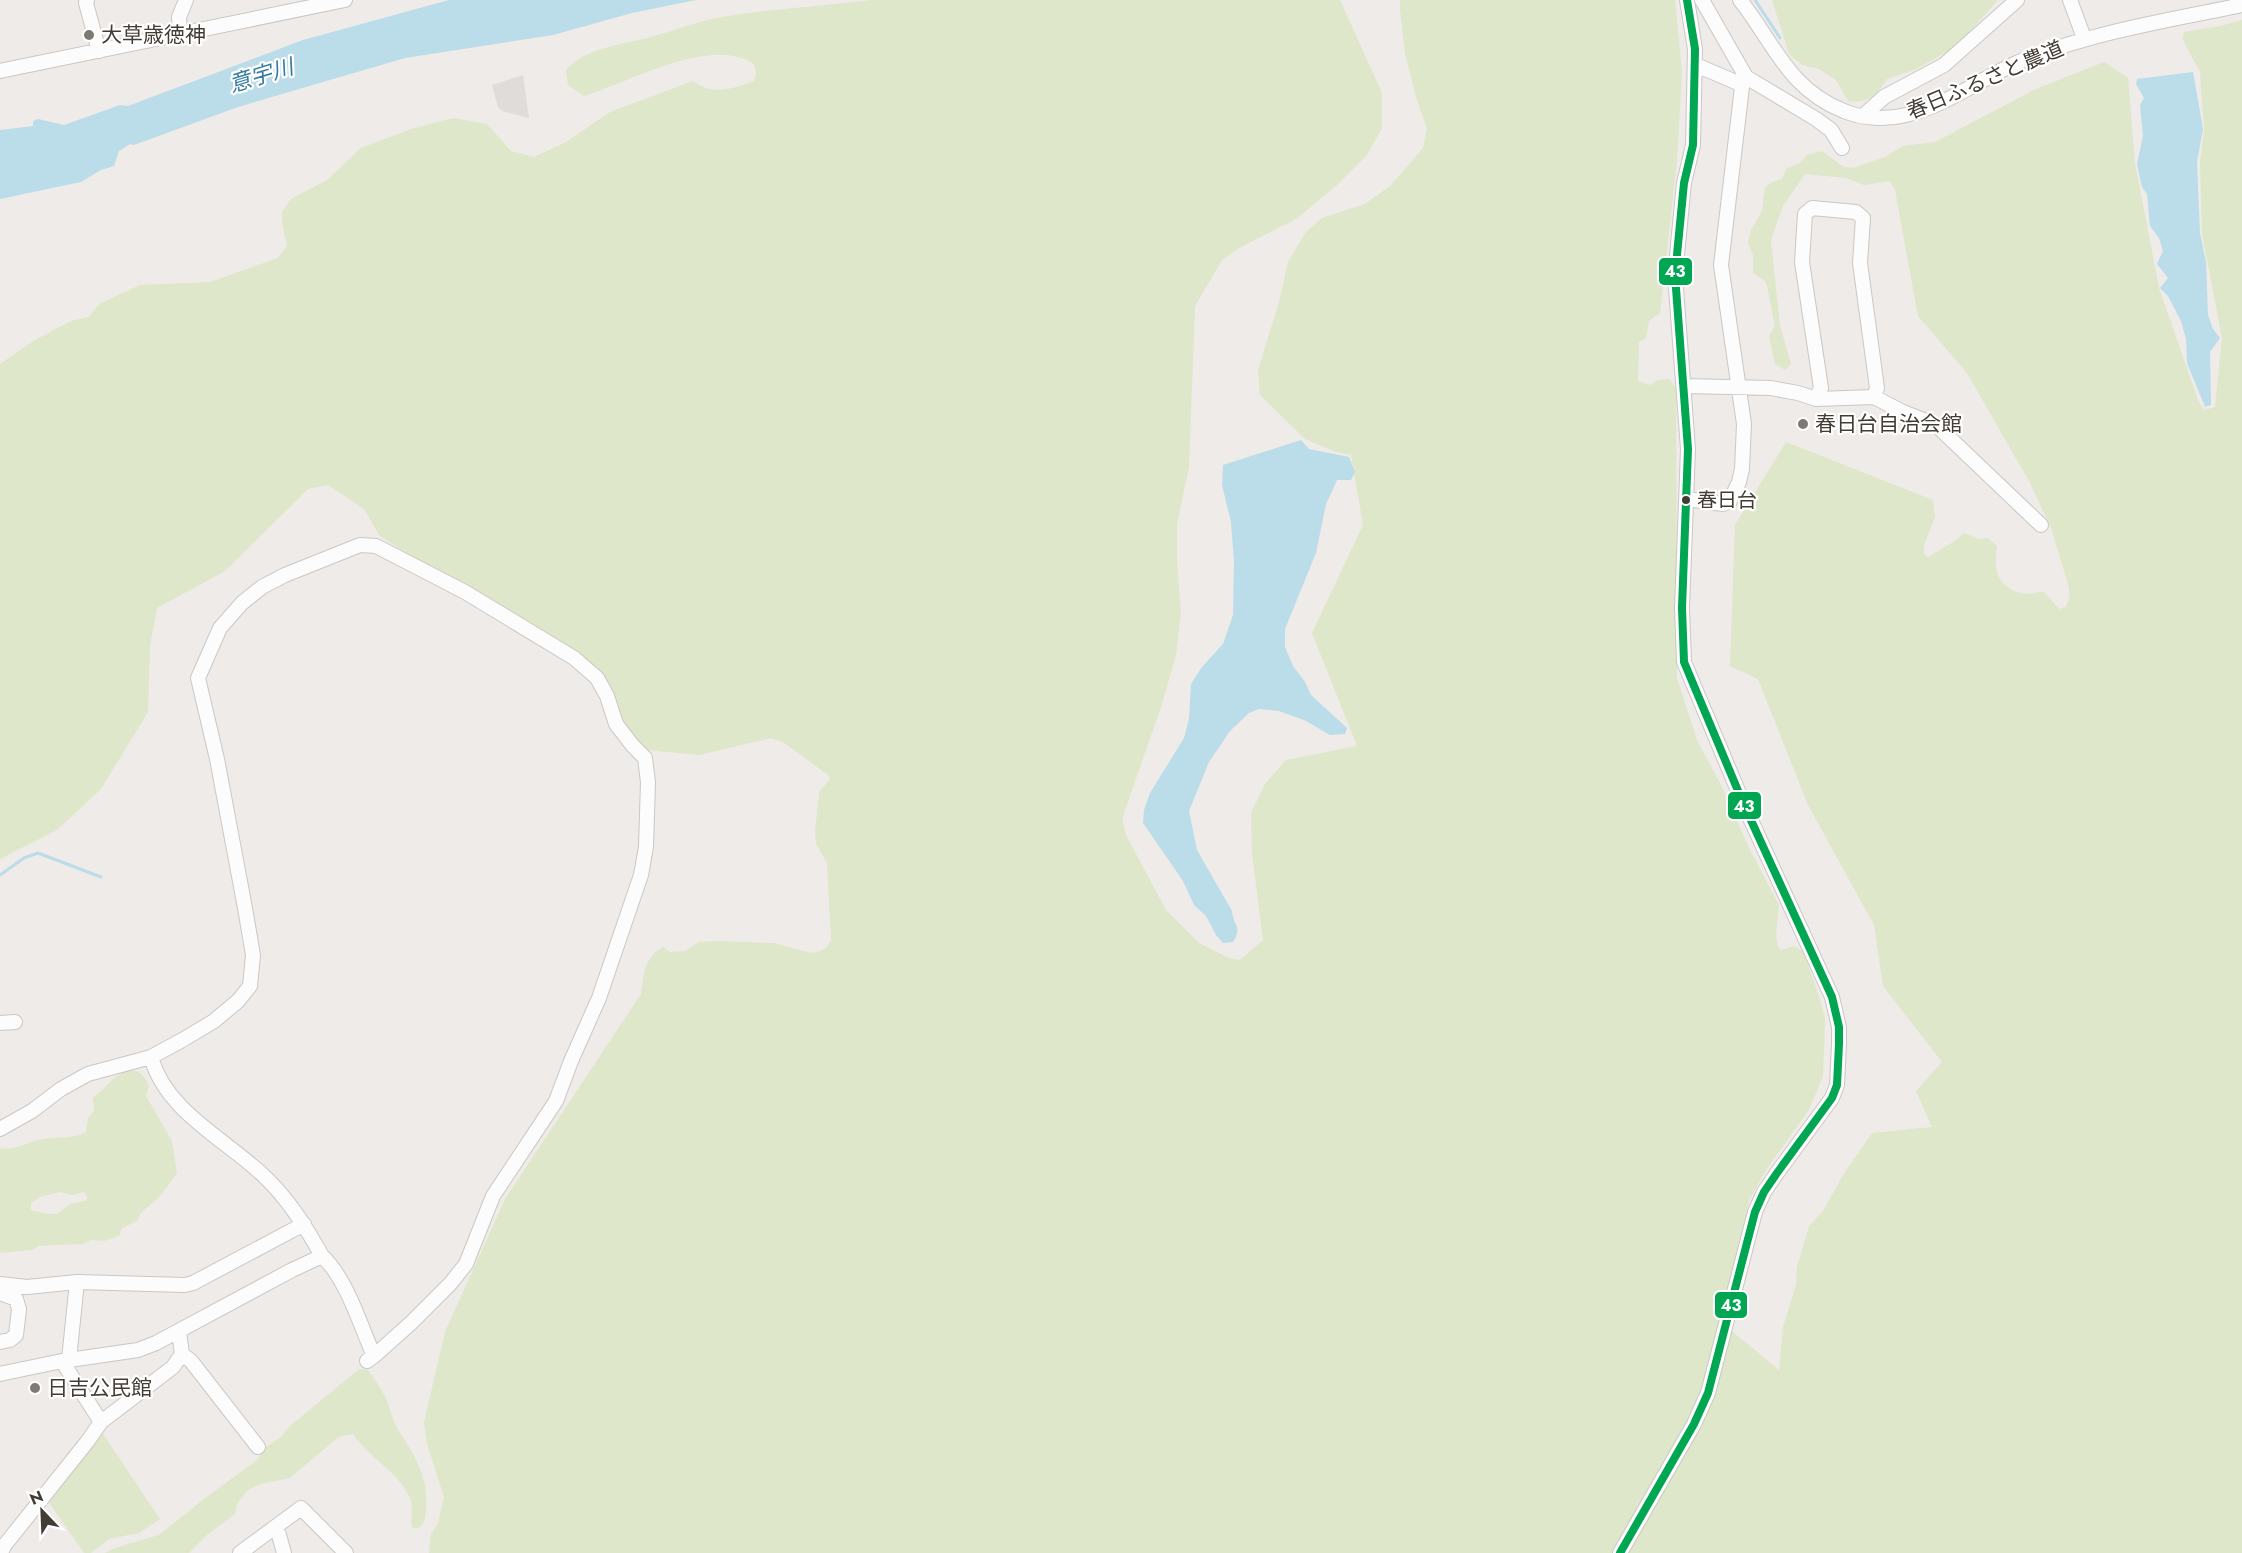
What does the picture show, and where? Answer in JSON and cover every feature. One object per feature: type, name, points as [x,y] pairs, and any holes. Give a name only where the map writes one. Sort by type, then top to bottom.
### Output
[{"type":"street","points":[[87,0],[99,51]]},
{"type":"street","points":[[180,34],[179,17],[186,0]]},
{"type":"street","points":[[0,71],[345,0]]},
{"type":"street","points":[[1620,1553],[1694,1424],[1708,1393],[1752,1222],[1764,1192],[1832,1098],[1839,1067],[1839,1027],[1832,997],[1744,805],[1684,662],[1682,608],[1688,449],[1675,275],[1684,183],[1693,145],[1696,65],[1694,37],[1687,0]]},
{"type":"street","points":[[1687,499],[1723,504],[1730,501],[1739,482],[1743,459],[1744,424],[1721,265],[1743,81],[1702,0]]},
{"type":"street","name":"春日ふるさと農道","points":[[1740,0],[1782,63],[1801,85],[1818,98],[1837,108],[1883,119],[1919,111],[2023,60],[2084,38],[2242,5]]},
{"type":"street","points":[[1863,116],[1884,97],[1944,65],[2017,0]]},
{"type":"street","points":[[2070,0],[2084,38]]},
{"type":"street","points":[[1696,65],[1743,81],[1816,119],[1831,130],[1842,148]]},
{"type":"street","points":[[1816,399],[1821,388],[1802,262],[1805,214],[1812,208],[1856,212],[1863,218],[1860,263],[1877,388],[1874,397]]},
{"type":"street","points":[[1684,386],[1784,390],[1816,399],[1874,397],[1936,425],[2041,525]]},
{"type":"street","points":[[0,1129],[88,1074],[151,1058],[214,1022],[238,1001],[250,986],[253,955],[218,759],[198,678],[220,628],[242,603],[262,587],[285,575],[360,545],[376,546],[465,592],[574,658],[597,678],[607,696],[616,724],[645,758],[647,765],[646,847],[634,901],[556,1101],[514,1161],[493,1196],[466,1264],[450,1284],[411,1323],[370,1358],[343,1284],[330,1263],[322,1256],[291,1206],[264,1176],[195,1119],[171,1095],[155,1070],[151,1058]]},
{"type":"street","points":[[0,1023],[15,1022]]},
{"type":"street","points":[[0,1284],[27,1287],[77,1282],[185,1285],[304,1224]]},
{"type":"street","points":[[0,1374],[66,1360],[138,1350],[178,1332],[322,1256]]},
{"type":"street","points":[[77,1282],[64,1367],[101,1422]]},
{"type":"street","points":[[0,1293],[16,1299],[19,1309],[16,1335],[10,1340],[0,1342]]},
{"type":"street","points":[[178,1332],[182,1354],[191,1361],[258,1447]]},
{"type":"street","points":[[1,1553],[4,1546],[101,1422],[173,1367],[182,1354]]},
{"type":"street","points":[[240,1553],[301,1508],[346,1553]]},
{"type":"street","points":[[274,1527],[284,1553]]},
{"type":"green space","points":[[873,0],[1340,0],[1382,93],[1382,128],[1367,155],[1338,184],[1296,219],[1239,248],[1222,260],[1195,306],[1189,467],[1177,524],[1181,613],[1176,655],[1162,704],[1122,819],[1126,835],[1166,910],[1199,943],[1229,958],[1240,960],[1263,940],[1252,853],[1251,813],[1265,784],[1286,760],[1357,746],[1312,633],[1363,525],[1351,455],[1336,452],[1305,439],[1260,395],[1258,370],[1279,302],[1288,262],[1306,232],[1322,218],[1365,204],[1390,186],[1423,148],[1427,129],[1405,53],[1400,0],[1675,0],[1682,72],[1677,162],[1660,313],[1649,321],[1646,338],[1639,342],[1638,381],[1650,385],[1658,380],[1669,379],[1676,388],[1677,678],[1697,740],[1779,905],[1776,935],[1778,947],[1781,950],[1794,946],[1803,951],[1825,1018],[1823,1076],[1809,1110],[1766,1170],[1749,1201],[1729,1299],[1717,1319],[1779,1370],[1783,1327],[1796,1285],[1797,1267],[1809,1226],[1823,1211],[1843,1175],[1872,1133],[1932,1127],[1916,1091],[1942,1062],[1883,986],[1874,925],[1808,805],[1758,679],[1730,666],[1735,525],[1786,442],[1933,500],[1935,517],[1924,545],[1924,554],[1928,557],[1964,533],[1979,539],[1988,538],[1997,546],[1996,560],[1999,577],[2011,590],[2029,594],[2043,592],[2060,609],[2066,607],[2070,596],[2051,528],[2029,481],[1967,373],[1918,316],[1895,190],[1890,181],[1864,185],[1846,178],[1805,174],[1783,206],[1771,240],[1780,326],[1791,364],[1785,370],[1775,364],[1769,336],[1775,326],[1767,286],[1765,281],[1753,273],[1753,255],[1748,243],[1751,230],[1762,211],[1765,187],[1782,179],[1786,169],[1800,163],[1807,155],[1822,151],[1844,167],[1853,168],[1885,157],[1903,146],[1935,142],[2036,89],[2104,62],[2128,78],[2135,163],[2159,288],[2198,400],[2204,410],[2215,407],[2222,338],[2202,234],[2200,163],[2204,129],[2200,72],[2183,40],[2184,32],[2242,20],[2242,1553],[429,1553],[431,1534],[438,1523],[444,1497],[427,1444],[424,1422],[445,1332],[505,1199],[641,994],[648,961],[657,951],[663,947],[670,952],[685,951],[699,942],[720,941],[774,943],[811,953],[827,947],[831,940],[827,863],[816,844],[815,833],[819,792],[830,779],[828,775],[783,742],[771,738],[699,755],[647,750],[622,722],[614,695],[600,672],[584,658],[487,596],[420,562],[379,535],[364,509],[328,485],[308,489],[225,571],[157,608],[150,646],[148,712],[101,789],[57,830],[0,859],[0,364],[35,340],[71,321],[89,317],[99,304],[140,285],[210,282],[278,258],[287,246],[282,212],[291,199],[327,180],[361,148],[411,129],[453,118],[487,124],[511,151],[534,157],[566,142],[610,112],[693,81],[700,86],[722,90],[754,81],[756,73],[754,64],[736,57],[715,55],[669,64],[584,96],[568,85],[566,70],[584,56],[722,17]]},
{"type":"green space","points":[[1772,0],[1998,0],[1956,47],[1914,70],[1887,79],[1871,97],[1854,102],[1848,101],[1836,80],[1819,69],[1802,65],[1789,54]]},
{"type":"green space","points":[[130,1070],[137,1072],[142,1075],[149,1086],[146,1096],[172,1141],[177,1173],[137,1221],[122,1228],[119,1236],[104,1241],[92,1240],[83,1244],[39,1246],[32,1250],[0,1253],[0,1148],[11,1149],[38,1140],[70,1137],[86,1132],[88,1118],[94,1111],[93,1098],[124,1072]],"holes":[[[59,1192],[72,1195],[84,1192],[88,1198],[85,1201],[70,1204],[57,1214],[31,1210],[31,1203],[40,1197]]]},
{"type":"green space","points":[[359,1369],[368,1370],[382,1391],[395,1424],[420,1469],[425,1489],[426,1510],[423,1524],[419,1527],[416,1529],[412,1527],[411,1501],[405,1488],[353,1434],[338,1437],[290,1478],[260,1484],[248,1490],[238,1502],[235,1514],[207,1535],[189,1553],[105,1553],[159,1535],[257,1460],[266,1447],[281,1437],[289,1427]]},
{"type":"green space","points":[[101,1431],[160,1519],[139,1533],[109,1539],[91,1553],[84,1553],[50,1504],[50,1500]]},
{"type":"shaded area","points":[[523,75],[529,118],[502,111],[498,107],[492,85]]},
{"type":"water","name":"意宇川","points":[[449,0],[696,0],[632,13],[553,35],[405,58],[238,107],[134,145],[130,144],[119,151],[114,166],[101,170],[81,182],[0,199],[0,130],[33,126],[33,121],[38,119],[64,125],[120,105],[128,106],[303,40]]},
{"type":"water","points":[[2193,72],[2203,129],[2197,162],[2200,233],[2206,262],[2208,315],[2213,329],[2220,338],[2210,352],[2211,405],[2205,407],[2187,363],[2186,339],[2181,321],[2168,296],[2160,288],[2168,278],[2157,264],[2163,251],[2159,238],[2150,226],[2147,194],[2142,187],[2137,164],[2143,136],[2140,105],[2144,98],[2136,84],[2137,79]]},
{"type":"water","points":[[1301,440],[1309,449],[1349,457],[1355,472],[1351,480],[1337,480],[1326,504],[1316,553],[1285,629],[1285,647],[1293,666],[1311,695],[1347,728],[1345,734],[1330,735],[1304,720],[1279,711],[1259,709],[1249,713],[1230,731],[1209,762],[1189,811],[1197,850],[1232,911],[1237,927],[1233,942],[1223,943],[1206,916],[1194,905],[1183,881],[1143,823],[1144,810],[1150,793],[1184,738],[1189,719],[1191,684],[1202,667],[1223,644],[1233,615],[1234,561],[1231,522],[1222,485],[1223,465]]},
{"type":"waterway","points":[[1755,0],[1780,38]]},
{"type":"waterway","points":[[0,875],[24,858],[38,853],[101,877]]},
{"type":"transit line","name":"43","points":[[1620,1553],[1694,1424],[1708,1393],[1755,1212],[1764,1192],[1832,1098],[1837,1085],[1839,1044],[1839,1027],[1832,997],[1744,805],[1684,662],[1682,608],[1688,449],[1675,275],[1684,183],[1693,145],[1695,49],[1687,0]]},
{"type":"place","name":"大草歳徳神","points":[[89,35]]},
{"type":"place","name":"春日台自治会館","points":[[1803,424]]},
{"type":"place","name":"春日台","points":[[1686,500]]},
{"type":"place","name":"日吉公民館","points":[[35,1388]]}]
